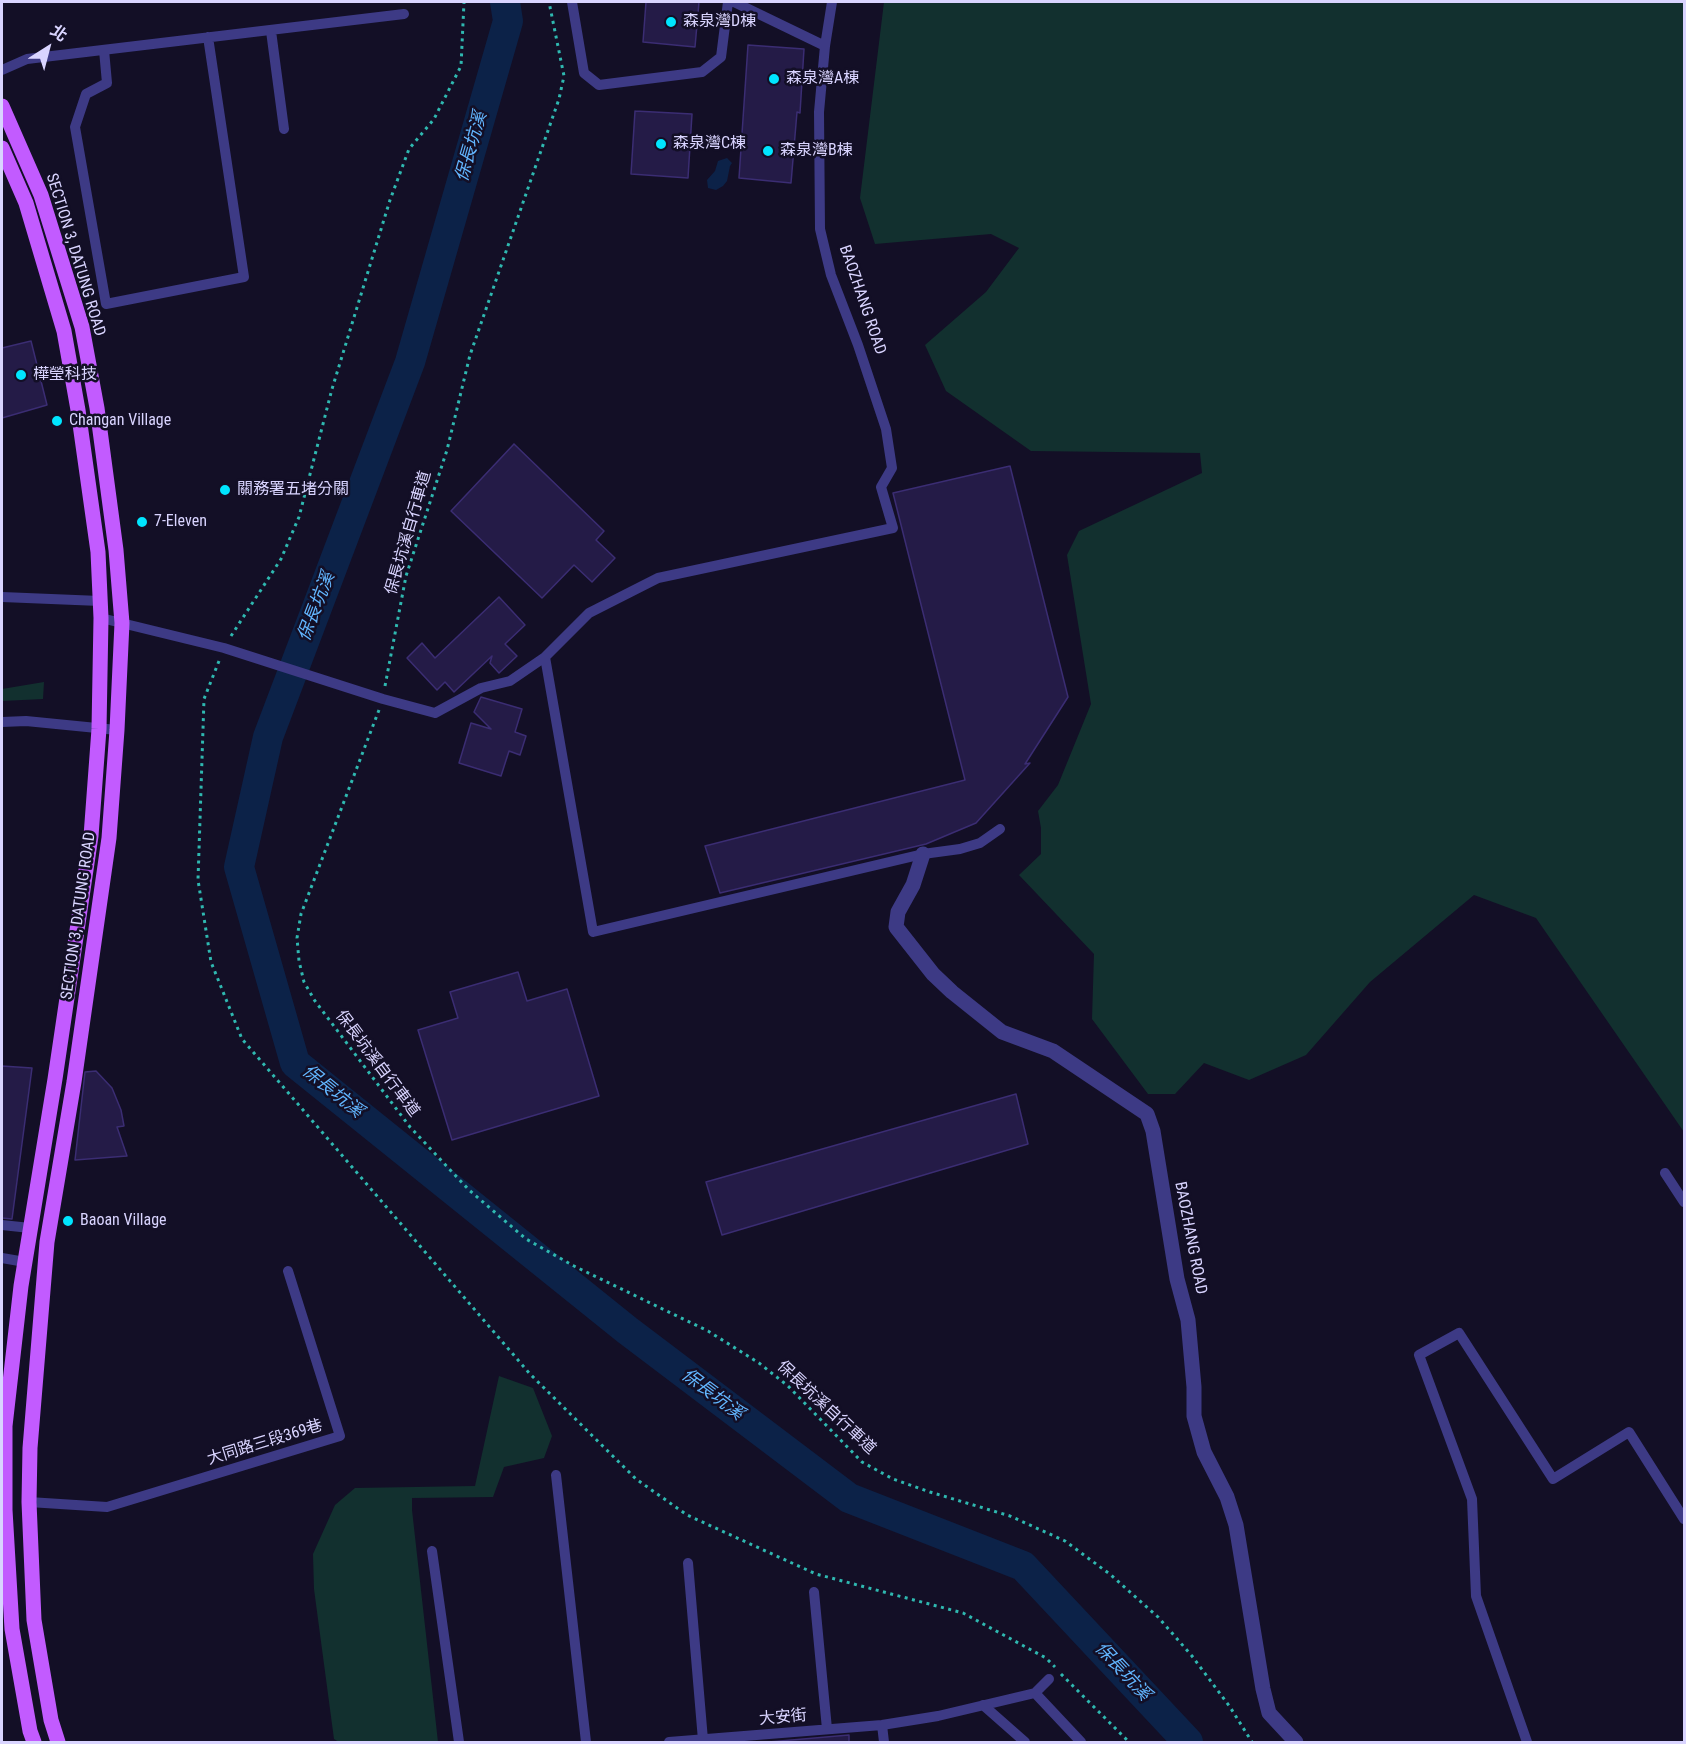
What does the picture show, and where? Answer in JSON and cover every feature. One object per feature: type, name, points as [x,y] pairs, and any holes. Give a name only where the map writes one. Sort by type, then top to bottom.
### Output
[{"type":"main road","name":"SECTION 3, DATUNG ROAD","points":[[2,106],[41,195],[82,327],[106,473],[122,623],[109,838],[74,1082],[47,1242],[30,1448],[34,1620],[51,1720],[58,1743]]},
{"type":"main road","name":"SECTION 3, DATUNG ROAD","points":[[2,148],[26,203],[64,331],[78,410],[98,552],[101,618],[99,729],[91,836],[25,1262],[5,1426],[5,1510],[12,1629],[34,1743]]},
{"type":"street","name":"BAOZHANG ROAD","points":[[923,854],[913,885],[898,912],[896,927],[933,974],[1002,1032],[1053,1051],[1147,1114],[1153,1131],[1177,1279],[1188,1320],[1194,1387],[1194,1416],[1204,1452],[1227,1497],[1236,1525],[1269,1713],[1296,1743]]},
{"type":"lane","points":[[572,2],[584,73],[599,85],[702,72],[721,57],[728,2]]},
{"type":"lane","points":[[734,2],[825,46]]},
{"type":"lane","name":"BAOZHANG ROAD","points":[[545,657],[589,613],[658,578],[893,528],[881,487],[892,468],[886,429],[858,345],[831,275],[820,229],[819,112],[832,2]]},
{"type":"lane","points":[[2,70],[27,59],[404,14]]},
{"type":"lane","points":[[271,31],[284,129]]},
{"type":"lane","points":[[104,50],[107,83],[86,94],[75,127],[106,304],[244,277],[208,37]]},
{"type":"lane","points":[[2,597],[100,601]]},
{"type":"lane","points":[[101,618],[224,648],[383,699],[435,713],[481,688],[510,681],[545,657],[593,932],[923,854],[960,849],[980,843],[1000,829]]},
{"type":"lane","points":[[2,722],[26,721],[117,730]]},
{"type":"lane","points":[[1665,1173],[1684,1202]]},
{"type":"lane","points":[[2,1225],[30,1228]]},
{"type":"lane","points":[[2,1258],[25,1262]]},
{"type":"lane","name":"大同路三段369巷","points":[[30,1502],[107,1507],[340,1436],[288,1271]]},
{"type":"lane","points":[[1527,1743],[1476,1596],[1472,1499],[1419,1355],[1459,1333],[1553,1479],[1629,1432],[1684,1519]]},
{"type":"lane","points":[[556,1475],[586,1743]]},
{"type":"lane","points":[[432,1551],[459,1743]]},
{"type":"lane","points":[[688,1563],[703,1740]]},
{"type":"lane","points":[[814,1592],[827,1730]]},
{"type":"lane","points":[[1049,1678],[1035,1693],[1082,1743]]},
{"type":"lane","name":"大安街","points":[[669,1743],[882,1725],[938,1716],[1035,1693]]},
{"type":"lane","points":[[983,1705],[1025,1743]]},
{"type":"lane","points":[[882,1725],[884,1743]]},
{"type":"path","points":[[464,2],[461,66],[434,119],[409,149],[394,189],[344,346],[299,516],[281,559],[224,648],[204,699],[198,880],[211,962],[242,1039],[530,1374],[636,1479],[687,1515],[816,1574],[963,1612],[1046,1658],[1129,1743]]},
{"type":"path","name":"保長坑溪自行車道","points":[[549,2],[564,76],[560,99],[470,355],[447,450],[406,576],[383,699],[301,914],[297,938],[304,982],[315,1001],[410,1127],[469,1190],[526,1239],[574,1266],[708,1331],[759,1363],[788,1386],[862,1462],[893,1479],[1010,1516],[1065,1541],[1112,1575],[1158,1617],[1192,1656],[1230,1707],[1252,1743]]},
{"type":"green space","points":[[884,2],[1684,2],[1684,1132],[1536,918],[1474,895],[1370,982],[1306,1055],[1249,1080],[1204,1063],[1175,1094],[1148,1094],[1092,1019],[1094,954],[1019,875],[1041,854],[1041,828],[1038,811],[1058,785],[1091,704],[1067,555],[1079,531],[1202,473],[1200,453],[1031,451],[946,391],[925,345],[986,292],[1019,248],[991,234],[875,244],[860,198]]},
{"type":"green space","points":[[44,682],[43,699],[2,701],[2,689]]},
{"type":"green space","points":[[499,1376],[533,1388],[552,1436],[544,1458],[504,1467],[493,1497],[412,1498],[438,1742],[339,1742],[334,1739],[314,1589],[313,1554],[335,1505],[355,1488],[475,1486]]},
{"type":"water","points":[[727,158],[732,163],[727,181],[716,190],[708,188],[707,180],[715,171],[718,161]]},
{"type":"building","name":"森泉灣D棟","points":[[646,2],[699,2],[695,47],[643,42]]},
{"type":"building","points":[[748,45],[804,49],[800,113],[797,112],[791,183],[739,178]]},
{"type":"building","name":"森泉灣C棟","points":[[635,111],[692,114],[688,178],[631,174]]},
{"type":"building","name":"樺瑩科技","points":[[31,341],[47,405],[2,418],[2,348]]},
{"type":"building","points":[[514,444],[604,531],[596,540],[615,558],[592,582],[574,565],[542,598],[451,511]]},
{"type":"building","points":[[1010,466],[1068,697],[1025,764],[1030,763],[976,823],[926,844],[720,893],[705,846],[965,780],[893,493]]},
{"type":"building","points":[[499,597],[525,625],[505,644],[517,656],[499,673],[490,663],[492,656],[454,692],[445,682],[437,690],[407,658],[422,643],[435,658]]},
{"type":"building","points":[[481,697],[522,709],[515,732],[526,736],[520,755],[509,751],[501,776],[459,763],[471,723],[491,729],[474,712]]},
{"type":"building","points":[[518,972],[527,1001],[567,989],[599,1096],[452,1140],[418,1030],[458,1018],[450,992]]},
{"type":"building","points":[[2,1066],[32,1068],[12,1219],[2,1218]]},
{"type":"building","points":[[96,1071],[112,1088],[121,1110],[124,1126],[117,1127],[127,1156],[75,1160],[85,1072]]},
{"type":"building","points":[[1016,1094],[1028,1144],[722,1235],[706,1182]]},
{"type":"building","points":[[849,1735],[849,1743],[757,1743]]},
{"type":"waterway","name":"保長坑溪","points":[[505,2],[508,21],[410,362],[268,737],[239,867],[295,1063],[627,1330],[849,1498],[1023,1566],[1188,1742]]},
{"type":"place","name":"森泉灣D棟","points":[[671,22]]},
{"type":"place","name":"森泉灣A棟","points":[[774,79]]},
{"type":"place","name":"森泉灣C棟","points":[[661,144]]},
{"type":"place","name":"森泉灣B棟","points":[[768,151]]},
{"type":"place","name":"樺瑩科技","points":[[21,375]]},
{"type":"place","name":"Changan Village","points":[[57,421]]},
{"type":"place","name":"關務署五堵分關","points":[[225,490]]},
{"type":"place","name":"7-Eleven","points":[[142,522]]},
{"type":"place","name":"Baoan Village","points":[[68,1221]]}]
